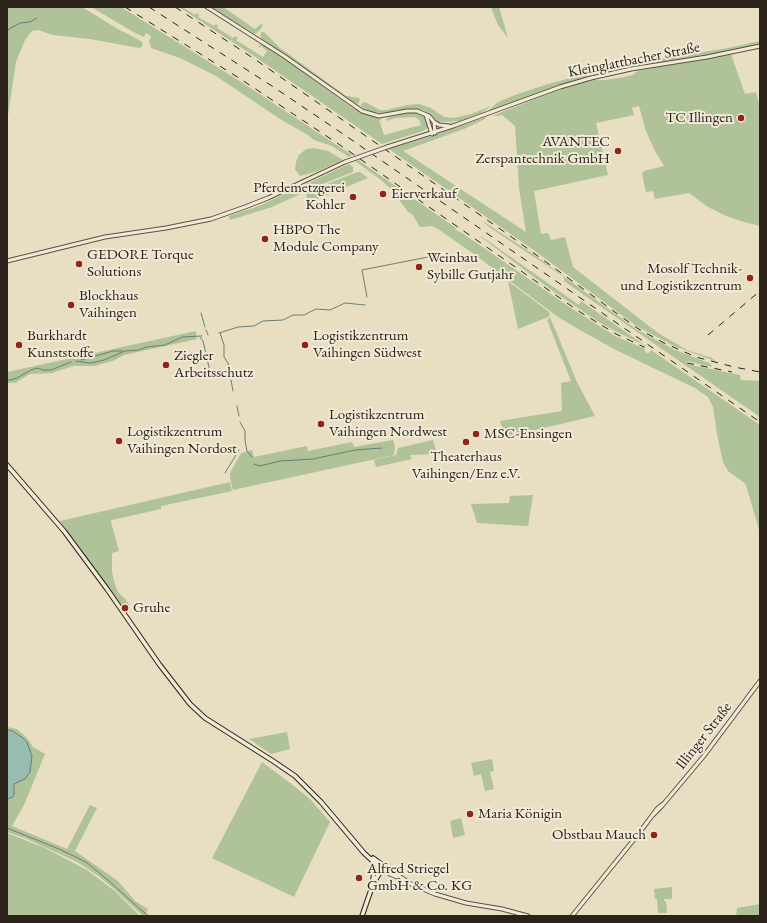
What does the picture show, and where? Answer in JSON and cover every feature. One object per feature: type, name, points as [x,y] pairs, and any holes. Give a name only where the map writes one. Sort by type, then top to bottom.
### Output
[{"type":"main road","points":[[7,465],[64,531],[106,588],[158,664],[190,704],[205,718],[273,761],[302,783],[321,802],[359,847],[381,866],[372,885],[362,916]]},
{"type":"street","points":[[206,7],[267,44],[362,111],[379,116],[412,111],[421,112],[441,126],[453,126]]},
{"type":"street","name":"Kleinglattbacher Straße","points":[[7,261],[98,239],[166,228],[210,218],[268,198],[345,162],[433,133],[560,87],[601,75],[707,57],[760,46]]},
{"type":"street","points":[[426,115],[433,133]]},
{"type":"street","points":[[433,133],[434,122]]},
{"type":"street","name":"Illinger Straße","points":[[572,916],[653,815],[703,757],[760,681]]},
{"type":"street","points":[[381,866],[390,874],[439,896],[528,916]]},
{"type":"green space","points":[[9,7],[82,7],[141,41],[143,44],[142,47],[139,48],[90,39],[53,35],[38,30],[32,31],[25,40],[16,62],[7,122],[7,11]]},
{"type":"green space","points":[[91,7],[121,7],[238,80],[352,155],[349,157],[332,146],[314,140],[216,76],[180,58],[151,48],[149,41],[151,36],[146,33],[144,37],[135,33]]},
{"type":"green space","points":[[179,7],[184,7],[195,15],[196,13],[199,14],[198,17],[214,26],[216,24],[218,26],[217,28],[233,38],[235,36],[238,38],[236,40],[263,57],[267,51],[261,46],[259,48],[258,47],[261,44],[264,44],[351,107],[362,113],[380,117],[381,120],[379,122],[382,122],[380,123],[384,135],[421,125],[419,120],[415,117],[396,118],[386,121],[387,118],[409,112],[424,116],[427,119],[429,127],[423,131],[382,144],[254,56]]},
{"type":"green space","points":[[210,7],[223,7],[255,29],[261,24],[263,25],[255,34]]},
{"type":"green space","points":[[491,7],[499,7],[508,38],[498,25]]},
{"type":"green space","points":[[264,32],[280,48],[346,96],[359,98],[360,100],[358,104],[341,95],[262,39],[260,35]]},
{"type":"green space","points":[[760,41],[760,44],[725,52],[617,69],[629,64],[728,48]]},
{"type":"green space","points":[[731,54],[745,94],[756,92],[760,108],[760,226],[724,215],[708,207],[689,193],[655,199],[653,191],[646,192],[642,174],[644,171],[664,166],[646,131],[639,106],[632,108],[634,115],[596,123],[608,175],[534,191],[541,234],[548,233],[551,240],[565,237],[573,267],[658,333],[687,350],[712,358],[715,361],[674,346],[638,327],[535,251],[389,149],[486,117],[485,119],[464,129],[403,151],[526,232],[519,188],[515,126],[502,115],[494,115],[561,89],[593,80],[606,80],[624,77],[633,75],[641,70]]},
{"type":"green space","points":[[586,74],[588,75],[587,77],[543,91],[474,117],[487,112],[498,102],[515,95],[548,84]]},
{"type":"green space","points":[[365,102],[380,110],[419,104],[431,108],[444,117],[454,118],[471,114],[491,106],[483,112],[460,121],[439,123],[423,110],[407,109],[382,113],[373,112],[361,107],[361,104]]},
{"type":"green space","points":[[463,121],[461,122],[441,124]]},
{"type":"green space","points":[[314,148],[328,151],[343,160],[315,172],[300,176],[295,169],[299,155],[306,149]]},
{"type":"green space","points":[[358,160],[456,228],[455,230],[462,233],[571,308],[615,336],[643,348],[644,345],[597,321],[550,289],[481,236],[579,305],[581,301],[646,346],[644,350],[648,354],[651,350],[760,425],[760,533],[746,485],[728,471],[723,462],[713,407],[708,397],[695,388],[616,350],[578,329],[558,317],[438,229],[432,226],[420,227],[412,214],[408,212],[392,190],[355,161]]},
{"type":"green space","points":[[349,164],[353,167],[353,172],[272,207],[230,220],[229,216],[259,206]]},
{"type":"green space","points":[[360,172],[368,178],[310,202],[306,196],[307,193]]},
{"type":"green space","points":[[481,220],[533,254],[636,329],[673,349],[711,364],[712,367],[687,361],[686,364],[740,375],[741,380],[760,381],[760,417],[564,281],[564,277],[489,227]]},
{"type":"green space","points":[[508,281],[549,312],[550,315],[518,329]]},
{"type":"green space","points":[[550,317],[576,380],[595,416],[505,437],[500,421],[562,411],[561,383],[571,381],[547,320]]},
{"type":"green space","points":[[196,331],[197,339],[124,355],[115,360],[95,366],[73,366],[52,373],[30,374],[15,383],[7,383],[7,372]]},
{"type":"green space","points":[[393,440],[395,447],[394,455],[233,490],[230,473],[241,453],[252,450],[254,457],[307,446],[308,451],[352,442],[354,447]]},
{"type":"green space","points":[[433,440],[437,454],[410,455],[412,459],[376,467],[374,460],[396,455],[398,448]]},
{"type":"green space","points":[[230,482],[232,491],[161,506],[161,509],[112,520],[111,522],[119,551],[112,553],[112,571],[118,592],[129,605],[129,610],[125,612],[60,521]]},
{"type":"green space","points":[[533,495],[528,526],[477,523],[471,504],[509,503],[510,496]]},
{"type":"green space","points":[[7,727],[17,729],[27,738],[33,747],[45,754],[24,805],[12,826],[67,849],[90,805],[97,808],[75,851],[118,881],[135,901],[148,909],[145,916],[143,916],[97,875],[77,862],[27,839],[7,832]]},
{"type":"green space","points":[[287,732],[290,749],[271,754],[249,739]]},
{"type":"green space","points":[[492,759],[494,771],[490,772],[494,789],[485,791],[481,774],[474,776],[471,763]]},
{"type":"green space","points":[[262,762],[310,799],[330,822],[294,897],[212,858]]},
{"type":"green space","points":[[461,818],[465,835],[453,838],[450,821]]},
{"type":"green space","points":[[7,833],[45,848],[87,870],[116,892],[140,916],[71,916],[71,914],[68,916],[7,916]]},
{"type":"green space","points":[[672,887],[672,899],[664,899],[664,901],[666,901],[667,913],[658,913],[657,899],[655,899],[654,889]]},
{"type":"green space","points":[[760,904],[760,916],[736,916],[737,908]]},
{"type":"water","points":[[7,730],[13,731],[27,742],[32,756],[30,772],[25,779],[14,784],[13,797],[7,799]]},
{"type":"waterway","points":[[7,32],[9,29],[20,23],[30,22],[37,18]]},
{"type":"waterway","points":[[367,297],[362,270],[428,257]]},
{"type":"waterway","points":[[219,333],[238,327],[254,326],[263,321],[283,320],[293,315],[304,315],[316,309],[330,310],[345,303],[365,305]]},
{"type":"waterway","points":[[201,313],[205,327]]},
{"type":"waterway","points":[[206,330],[208,335]]},
{"type":"waterway","points":[[220,333],[224,345],[224,357],[228,363],[230,375]]},
{"type":"waterway","points":[[76,361],[89,363],[96,362],[125,351],[165,345],[182,337],[202,336]]},
{"type":"waterway","points":[[200,337],[203,341],[211,376]]},
{"type":"waterway","points":[[81,360],[113,351],[123,351]]},
{"type":"waterway","points":[[7,380],[17,378],[37,368],[51,370],[71,362]]},
{"type":"waterway","points":[[231,380],[233,391]]},
{"type":"waterway","points":[[237,406],[239,416]]},
{"type":"waterway","points":[[240,422],[245,431],[247,451],[252,457]]},
{"type":"waterway","points":[[254,464],[260,466],[280,461],[313,459],[355,450],[382,448]]},
{"type":"waterway","points":[[225,473],[239,450]]},
{"type":"waterway","points":[[7,828],[59,849],[86,862],[149,916]]},
{"type":"railway","points":[[125,7],[239,78],[340,145],[580,312],[616,334],[644,347]]},
{"type":"railway","points":[[149,7],[272,86],[346,136],[760,422]]},
{"type":"railway","points":[[175,7],[253,58],[506,233],[637,328],[664,343],[696,357],[760,372]]},
{"type":"railway","points":[[708,335],[760,291]]},
{"type":"railway","points":[[687,363],[732,372]]},
{"type":"place","name":"TC Illingen","points":[[741,118]]},
{"type":"place","name":"AVANTEC Zerspantechnik GmbH","points":[[618,151]]},
{"type":"place","name":"Eierverkauf","points":[[383,194]]},
{"type":"place","name":"Pferdemetzgerei Kohler","points":[[353,197]]},
{"type":"place","name":"HBPO The Module Company","points":[[265,239]]},
{"type":"place","name":"GEDORE Torque Solutions","points":[[79,264]]},
{"type":"place","name":"Weinbau Sybille Gutjahr","points":[[419,267]]},
{"type":"place","name":"Mosolf Technik- und Logistikzentrum","points":[[750,278]]},
{"type":"place","name":"Blockhaus Vaihingen","points":[[71,305]]},
{"type":"place","name":"Burkhardt Kunststoffe","points":[[19,345]]},
{"type":"place","name":"Logistikzentrum Vaihingen Südwest","points":[[305,345]]},
{"type":"place","name":"Ziegler Arbeitsschutz","points":[[166,365]]},
{"type":"place","name":"Logistikzentrum Vaihingen Nordwest","points":[[321,424]]},
{"type":"place","name":"MSC-Ensingen","points":[[476,434]]},
{"type":"place","name":"Logistikzentrum Vaihingen Nordost","points":[[119,441]]},
{"type":"place","name":"Theaterhaus Vaihingen/Enz e.V.","points":[[466,442]]},
{"type":"place","name":"Gruhe","points":[[125,608]]},
{"type":"place","name":"Maria Königin","points":[[470,814]]},
{"type":"place","name":"Obstbau Mauch","points":[[654,835]]},
{"type":"place","name":"Alfred Striegel GmbH & Co. KG","points":[[359,878]]}]
